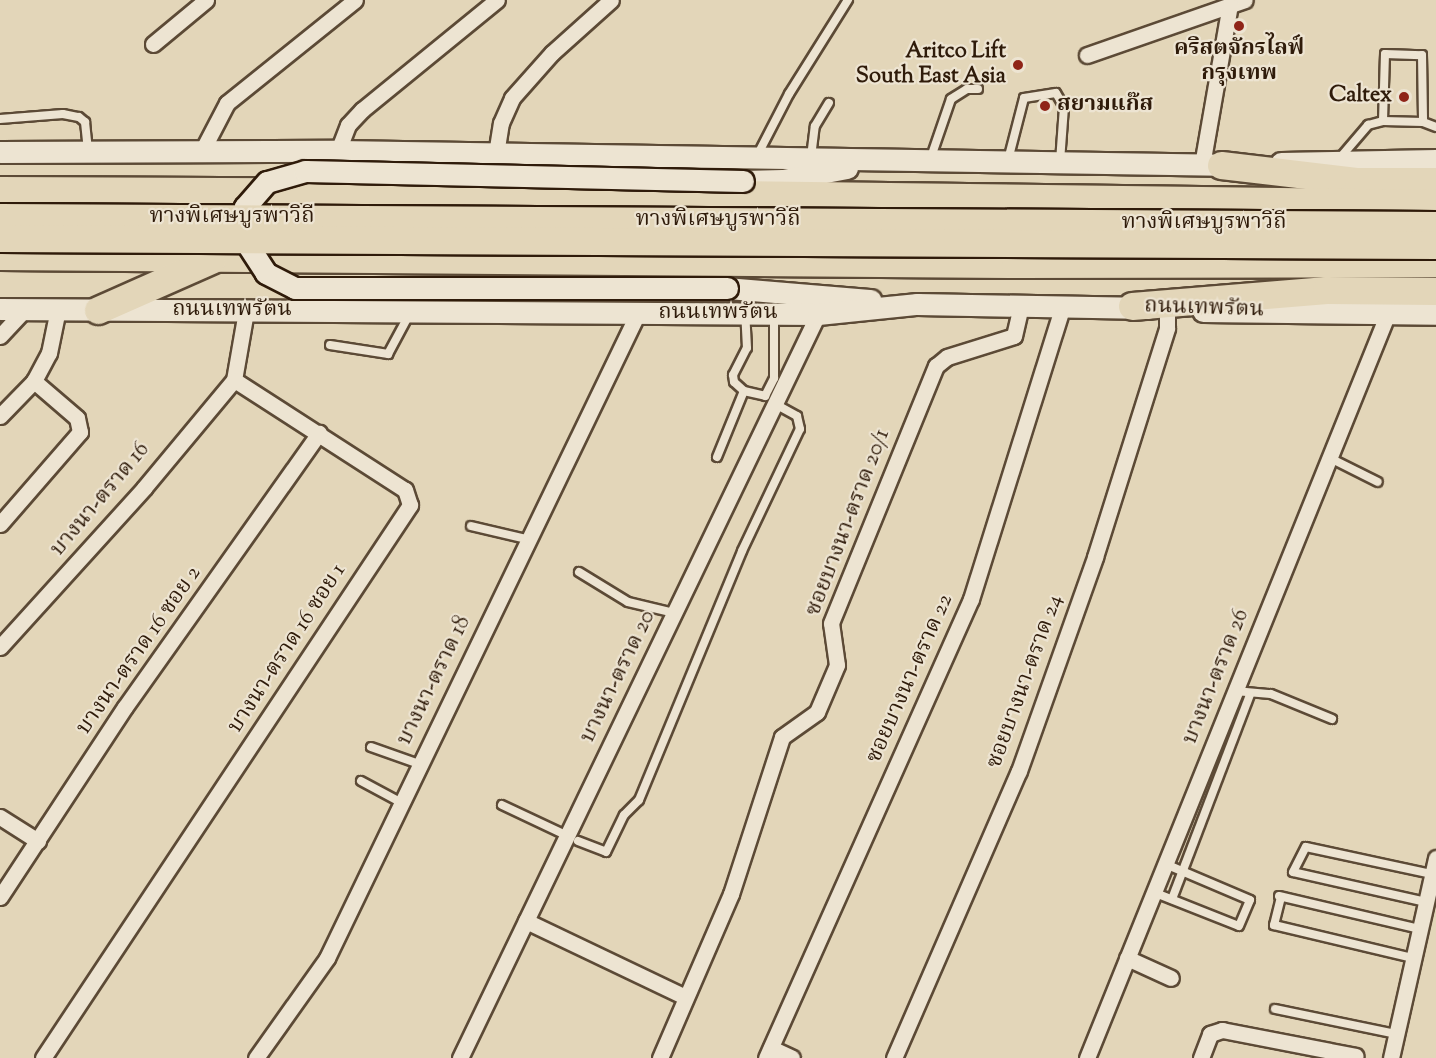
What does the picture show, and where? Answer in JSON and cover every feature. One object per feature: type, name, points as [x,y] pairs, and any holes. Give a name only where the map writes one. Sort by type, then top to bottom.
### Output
[{"type":"highway","points":[[1211,165],[1358,181]]},
{"type":"highway","points":[[1168,201],[1358,181],[1436,181]]},
{"type":"highway","points":[[0,190],[652,193],[1436,203]]},
{"type":"highway","name":"ทางพิเศษบูรพาวิถี","points":[[0,217],[1436,225]]},
{"type":"highway","name":"ทางพิเศษบูรพาวิถี","points":[[0,238],[1436,245]]},
{"type":"highway","name":"ถนนเทพรัตน","points":[[0,256],[1087,264],[1436,263]]},
{"type":"highway","points":[[98,310],[220,256]]},
{"type":"highway","points":[[1087,264],[1326,290]]},
{"type":"highway","points":[[1132,306],[1326,290],[1436,291]]},
{"type":"main road","points":[[0,152],[338,152],[1211,165],[1338,160],[1436,160]]},
{"type":"main road","points":[[897,160],[783,180],[743,181],[304,171],[267,182],[245,207],[246,242],[266,273],[295,288],[727,288],[917,304]]},
{"type":"main road","name":"ถนนเทพรัตน","points":[[0,309],[818,314],[917,304],[1132,306],[1167,310],[1436,314]]},
{"type":"street","points":[[153,44],[206,0]]},
{"type":"street","points":[[201,151],[227,102],[355,0]]},
{"type":"street","points":[[338,152],[348,126],[362,110],[497,0]]},
{"type":"street","points":[[496,154],[501,123],[512,98],[552,53],[611,0]]},
{"type":"street","points":[[1087,55],[1245,0]]},
{"type":"street","points":[[1211,165],[1230,5]]},
{"type":"street","name":"ซอยบางนา-ตราด 20/1","points":[[660,1058],[731,894],[782,737],[817,712],[837,665],[831,623],[936,366],[947,357],[1014,336],[1021,306]]},
{"type":"street","name":"ซอยบางนา-ตราด 22","points":[[769,1053],[971,599],[1063,306]]},
{"type":"street","points":[[0,416],[34,381],[49,352],[58,309]]},
{"type":"street","points":[[0,336],[24,310]]},
{"type":"street","name":"ซอยบางนา-ตราด 24","points":[[894,1058],[1019,771],[1095,557],[1167,328],[1167,310]]},
{"type":"street","points":[[234,380],[246,311]]},
{"type":"street","name":"บางนา-ตราด 18","points":[[256,1058],[327,958],[638,313]]},
{"type":"street","name":"บางนา-ตราด 26","points":[[1087,1058],[1235,691],[1332,459],[1388,313]]},
{"type":"street","name":"บางนา-ตราด 20","points":[[460,1058],[526,921],[573,838],[674,613],[818,314]]},
{"type":"street","name":"บางนา-ตราด 16 ซอย 1","points":[[43,1058],[410,505],[405,490],[234,380]]},
{"type":"street","name":"บางนา-ตราด 16","points":[[0,647],[144,488],[234,380]]},
{"type":"street","points":[[0,524],[80,432],[77,418],[34,381]]},
{"type":"street","name":"บางนา-ตราด 16 ซอย 2","points":[[0,897],[125,707],[319,433]]},
{"type":"street","points":[[0,817],[38,841]]},
{"type":"street","points":[[1391,1058],[1436,858]]},
{"type":"street","points":[[526,921],[685,998]]},
{"type":"street","points":[[1127,958],[1171,978]]},
{"type":"street","points":[[1201,1058],[1210,1034],[1222,1030],[1356,1056]]},
{"type":"street","points":[[769,1053],[792,1058]]},
{"type":"lane","points":[[757,157],[789,94],[848,0]]},
{"type":"lane","points":[[1383,121],[1385,54],[1422,55],[1423,122]]},
{"type":"lane","points":[[930,160],[951,99],[967,89],[978,88]]},
{"type":"lane","points":[[1008,162],[1024,98],[1056,93],[1064,107],[1060,163]]},
{"type":"lane","points":[[810,158],[815,126],[829,102]]},
{"type":"lane","points":[[0,119],[63,114],[79,117],[85,122],[88,152]]},
{"type":"lane","points":[[1338,160],[1362,129],[1383,121],[1423,122],[1436,127]]},
{"type":"lane","points":[[330,345],[387,354],[411,312]]},
{"type":"lane","points":[[745,313],[747,348],[733,375],[734,382],[744,391],[765,396],[774,378],[772,337],[775,314]]},
{"type":"lane","points":[[717,457],[744,391]]},
{"type":"lane","points":[[502,805],[606,852],[624,815],[639,800],[742,551],[800,429],[797,416],[774,404]]},
{"type":"lane","points":[[1332,459],[1378,482]]},
{"type":"lane","points":[[471,526],[530,540]]},
{"type":"lane","points":[[579,572],[628,602],[674,613]]},
{"type":"lane","points":[[1235,691],[1251,695],[1271,694],[1332,719]]},
{"type":"lane","points":[[1172,899],[1251,695]]},
{"type":"lane","points":[[371,747],[419,764]]},
{"type":"lane","points":[[361,781],[402,803]]},
{"type":"lane","points":[[1426,902],[1293,872],[1306,847],[1432,874]]},
{"type":"lane","points":[[1154,892],[1239,926],[1250,900],[1165,864]]},
{"type":"lane","points":[[1413,958],[1274,926],[1280,896],[1420,929]]},
{"type":"lane","points":[[1275,1009],[1396,1034]]},
{"type":"place","name":"คริสตจักรไลฟ์ กรุงเทพ","points":[[1239,26]]},
{"type":"place","name":"Aritco Lift South East Asia","points":[[1018,65]]},
{"type":"place","name":"Caltex","points":[[1404,97]]},
{"type":"place","name":"สยามแก๊ส","points":[[1045,106]]}]
